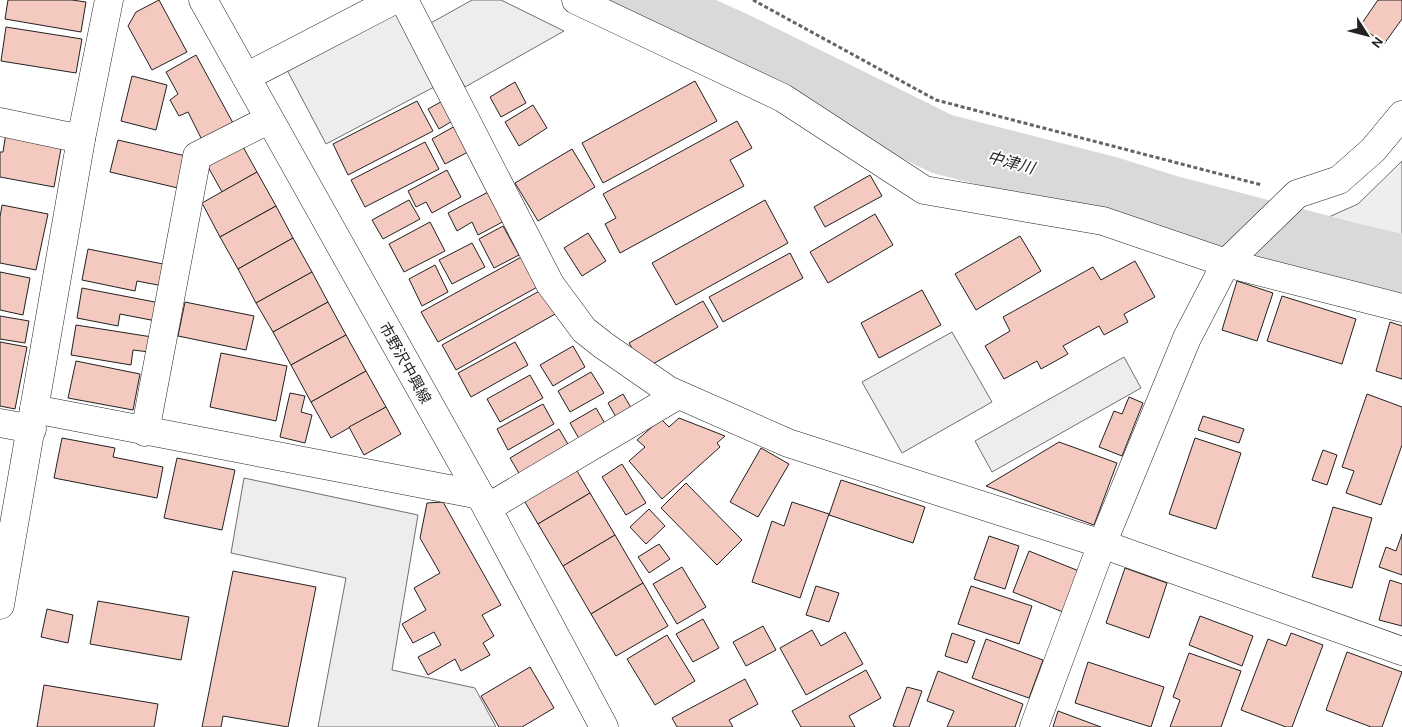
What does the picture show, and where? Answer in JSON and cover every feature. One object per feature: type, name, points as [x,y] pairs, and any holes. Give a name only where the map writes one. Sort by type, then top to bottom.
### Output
[{"type":"street","points":[[0,605],[81,139],[109,0]]},
{"type":"street","name":"市野沢中興線","points":[[203,0],[268,120],[483,502],[604,727]]},
{"type":"street","points":[[246,77],[394,0]]},
{"type":"street","points":[[404,0],[550,284],[584,330],[651,380],[678,395],[796,446],[1102,544],[1402,650]]},
{"type":"street","points":[[576,0],[783,98],[924,190],[1103,221],[1226,263],[1402,308]]},
{"type":"street","points":[[1034,727],[1102,544],[1187,338],[1226,263],[1297,194],[1339,180],[1373,150],[1402,115]]},
{"type":"street","points":[[145,432],[197,156],[268,120]]},
{"type":"street","points":[[0,122],[81,139]]},
{"type":"street","points":[[0,423],[33,419],[145,432],[483,502],[678,395]]},
{"type":"path","points":[[753,0],[936,100],[1297,194]]},
{"type":"shaded area","points":[[472,0],[501,0],[564,31],[465,87],[429,24]]},
{"type":"shaded area","points":[[397,12],[436,86],[326,144],[287,70]]},
{"type":"shaded area","points":[[1402,161],[1402,249],[1313,224],[1358,204]]},
{"type":"shaded area","points":[[952,332],[992,402],[902,453],[862,382]]},
{"type":"shaded area","points":[[1124,357],[1141,388],[992,472],[975,441]]},
{"type":"shaded area","points":[[244,478],[418,515],[392,670],[475,688],[496,727],[318,727],[346,578],[231,553]]},
{"type":"building","points":[[8,0],[72,0],[86,2],[81,32],[5,19]]},
{"type":"building","points":[[159,0],[187,52],[152,70],[128,26],[136,12]]},
{"type":"building","points":[[1378,0],[1402,0],[1402,19],[1384,44],[1360,26]]},
{"type":"building","points":[[6,27],[82,39],[76,73],[1,61]]},
{"type":"building","points":[[196,55],[233,123],[202,140],[188,112],[179,116],[170,100],[178,94],[166,72]]},
{"type":"building","points":[[132,76],[167,85],[156,130],[121,121]]},
{"type":"building","points":[[695,81],[717,121],[603,183],[582,143]]},
{"type":"building","points":[[515,82],[526,103],[501,117],[490,97]]},
{"type":"building","points":[[448,98],[459,117],[439,129],[428,109]]},
{"type":"building","points":[[417,101],[433,131],[348,175],[333,144]]},
{"type":"building","points":[[533,105],[547,128],[519,146],[505,122]]},
{"type":"building","points":[[737,121],[752,148],[730,160],[744,186],[620,253],[605,224],[616,218],[603,194]]},
{"type":"building","points":[[455,126],[468,152],[445,164],[432,139]]},
{"type":"building","points":[[6,133],[62,143],[54,187],[0,177],[0,152],[3,152]]},
{"type":"building","points":[[118,140],[190,157],[182,189],[110,172]]},
{"type":"building","points":[[425,142],[439,169],[365,207],[351,180]]},
{"type":"building","points":[[242,145],[257,172],[222,192],[207,165]]},
{"type":"building","points":[[572,149],[595,187],[538,221],[515,183]]},
{"type":"building","points":[[447,170],[461,197],[432,213],[426,202],[416,207],[408,191]]},
{"type":"building","points":[[257,172],[276,206],[220,237],[202,203]]},
{"type":"building","points":[[870,175],[882,196],[825,227],[814,207]]},
{"type":"building","points":[[494,189],[510,218],[478,235],[472,222],[457,231],[448,213]]},
{"type":"building","points":[[409,200],[420,219],[383,239],[372,220]]},
{"type":"building","points":[[765,200],[788,243],[676,305],[652,263]]},
{"type":"building","points":[[2,205],[48,214],[36,270],[0,263],[0,217]]},
{"type":"building","points":[[276,206],[293,238],[238,269],[220,237]]},
{"type":"building","points":[[875,214],[893,245],[828,283],[810,252]]},
{"type":"building","points":[[430,222],[445,251],[404,272],[389,244]]},
{"type":"building","points":[[503,226],[519,255],[494,268],[479,239]]},
{"type":"building","points":[[588,233],[606,261],[582,276],[564,248]]},
{"type":"building","points":[[1020,236],[1041,271],[976,310],[955,274]]},
{"type":"building","points":[[293,238],[312,272],[256,303],[238,269]]},
{"type":"building","points":[[472,243],[485,267],[452,284],[439,260]]},
{"type":"building","points":[[88,249],[168,265],[163,286],[137,281],[135,291],[82,280]]},
{"type":"building","points":[[790,253],[803,278],[723,322],[709,297]]},
{"type":"building","points":[[525,255],[541,285],[438,342],[421,312]]},
{"type":"building","points":[[1135,261],[1155,297],[1124,314],[1128,322],[1104,335],[1099,326],[1063,346],[1068,354],[1041,369],[1037,361],[1004,379],[985,346],[1010,331],[1003,317],[1093,267],[1101,280]]},
{"type":"building","points":[[435,265],[448,292],[422,306],[409,279]]},
{"type":"building","points":[[0,272],[30,278],[23,315],[0,310]]},
{"type":"building","points":[[312,272],[328,302],[273,332],[256,303]]},
{"type":"building","points":[[1237,281],[1273,293],[1257,341],[1222,330]]},
{"type":"building","points":[[82,288],[160,303],[156,321],[120,314],[118,326],[77,318]]},
{"type":"building","points":[[543,289],[557,313],[456,370],[442,345]]},
{"type":"building","points":[[922,290],[941,325],[879,358],[861,323]]},
{"type":"building","points":[[1282,296],[1356,319],[1342,364],[1267,341]]},
{"type":"building","points":[[703,301],[718,327],[644,369],[629,343]]},
{"type":"building","points":[[185,302],[254,316],[246,350],[178,336]]},
{"type":"building","points":[[328,302],[346,335],[291,365],[273,332]]},
{"type":"building","points":[[0,316],[29,321],[25,343],[0,339]]},
{"type":"building","points":[[1390,322],[1402,326],[1402,379],[1376,371]]},
{"type":"building","points":[[76,325],[152,337],[149,352],[133,350],[131,365],[71,355]]},
{"type":"building","points":[[346,335],[366,371],[311,402],[291,365]]},
{"type":"building","points":[[0,342],[27,347],[15,409],[0,406]]},
{"type":"building","points":[[515,342],[528,365],[471,397],[458,373]]},
{"type":"building","points":[[573,346],[585,367],[553,386],[540,365]]},
{"type":"building","points":[[221,353],[287,366],[276,421],[210,407]]},
{"type":"building","points":[[76,361],[140,374],[133,410],[68,398]]},
{"type":"building","points":[[366,371],[386,407],[331,438],[311,402]]},
{"type":"building","points":[[591,372],[604,393],[570,412],[558,391]]},
{"type":"building","points":[[530,375],[543,398],[500,422],[487,399]]},
{"type":"building","points":[[290,393],[305,396],[301,412],[312,415],[305,443],[280,437]]},
{"type":"building","points":[[623,394],[633,411],[617,419],[608,403]]},
{"type":"building","points":[[1367,394],[1402,407],[1402,445],[1381,505],[1346,493],[1354,471],[1342,467]]},
{"type":"building","points":[[1129,397],[1143,403],[1122,456],[1099,447],[1114,411],[1122,414]]},
{"type":"building","points":[[543,404],[554,424],[508,450],[497,429]]},
{"type":"building","points":[[386,407],[401,434],[364,455],[349,427]]},
{"type":"building","points":[[596,408],[607,427],[581,442],[570,423]]},
{"type":"building","points":[[1203,416],[1244,429],[1239,443],[1198,430]]},
{"type":"building","points":[[679,418],[725,436],[717,443],[720,447],[662,499],[629,461],[645,447],[637,440],[661,419],[669,427]]},
{"type":"building","points":[[559,429],[572,451],[523,480],[510,458]]},
{"type":"building","points":[[62,438],[115,448],[113,457],[163,467],[157,498],[54,478]]},
{"type":"building","points":[[1195,438],[1241,453],[1216,529],[1169,514]]},
{"type":"building","points":[[1059,442],[1117,463],[1094,525],[986,486]]},
{"type":"building","points":[[761,448],[789,464],[758,517],[730,502]]},
{"type":"building","points":[[1323,450],[1337,455],[1327,485],[1312,480]]},
{"type":"building","points":[[177,458],[235,470],[222,530],[164,518]]},
{"type":"building","points":[[622,464],[646,503],[626,515],[602,477]]},
{"type":"building","points":[[574,466],[590,493],[538,524],[522,497]]},
{"type":"building","points":[[841,480],[925,507],[913,543],[829,515]]},
{"type":"building","points":[[686,483],[742,540],[717,565],[661,508]]},
{"type":"building","points":[[590,493],[615,535],[563,566],[538,524]]},
{"type":"building","points":[[443,502],[501,605],[482,615],[494,636],[483,643],[490,655],[461,671],[455,659],[428,675],[418,657],[441,645],[434,632],[413,643],[402,624],[426,610],[414,588],[440,573],[420,538],[427,503]]},
{"type":"building","points":[[792,502],[829,514],[800,598],[752,582],[772,521],[784,526]]},
{"type":"building","points":[[1333,507],[1372,518],[1352,588],[1312,577]]},
{"type":"building","points":[[649,509],[665,526],[646,544],[630,527]]},
{"type":"building","points":[[1402,534],[1402,575],[1379,567],[1386,547],[1396,551]]},
{"type":"building","points":[[615,535],[643,583],[591,614],[563,566]]},
{"type":"building","points":[[989,536],[1019,546],[1005,589],[974,579]]},
{"type":"building","points":[[659,544],[670,559],[649,573],[638,557]]},
{"type":"building","points":[[1029,551],[1079,571],[1063,612],[1013,592]]},
{"type":"building","points":[[682,567],[706,607],[677,624],[653,584]]},
{"type":"building","points":[[1125,568],[1167,583],[1149,638],[1106,623]]},
{"type":"building","points":[[233,571],[316,587],[288,727],[223,716],[221,727],[202,727]]},
{"type":"building","points":[[1390,580],[1402,584],[1402,626],[1379,620]]},
{"type":"building","points":[[643,583],[668,626],[616,656],[591,614]]},
{"type":"building","points":[[816,586],[839,593],[829,622],[806,615]]},
{"type":"building","points":[[971,586],[1032,606],[1019,644],[958,624]]},
{"type":"building","points":[[98,601],[189,617],[181,660],[90,644]]},
{"type":"building","points":[[47,609],[73,615],[68,643],[41,637]]},
{"type":"building","points":[[1200,616],[1253,636],[1242,666],[1189,645]]},
{"type":"building","points":[[703,619],[719,648],[693,662],[676,634]]},
{"type":"building","points":[[763,626],[776,650],[746,666],[733,642]]},
{"type":"building","points":[[812,630],[821,646],[845,632],[863,664],[806,695],[780,648]]},
{"type":"building","points":[[952,633],[975,641],[967,663],[945,656]]},
{"type":"building","points":[[1291,633],[1323,645],[1292,727],[1286,727],[1241,710],[1268,639],[1286,646]]},
{"type":"building","points":[[667,635],[695,681],[655,705],[627,659]]},
{"type":"building","points":[[986,639],[1043,660],[1029,698],[972,678]]},
{"type":"building","points":[[1347,652],[1402,672],[1382,727],[1371,727],[1326,710]]},
{"type":"building","points":[[1189,653],[1241,671],[1221,727],[1170,727],[1180,700],[1173,697]]},
{"type":"building","points":[[1088,662],[1164,687],[1151,727],[1075,703]]},
{"type":"building","points":[[530,667],[554,708],[522,727],[499,727],[481,696]]},
{"type":"building","points":[[866,670],[881,698],[849,716],[855,727],[801,727],[792,711]]},
{"type":"building","points":[[938,671],[1023,704],[1015,727],[947,727],[954,711],[927,701]]},
{"type":"building","points":[[745,679],[758,704],[729,720],[733,727],[677,727],[672,718]]},
{"type":"building","points":[[44,685],[158,704],[154,727],[37,727]]},
{"type":"building","points":[[907,687],[922,691],[909,727],[893,726]]},
{"type":"building","points":[[1058,711],[1101,727],[1053,727]]},
{"type":"waterway","name":"中津川","points":[[642,0],[735,42],[942,144],[1110,187],[1167,205],[1402,265]]}]
